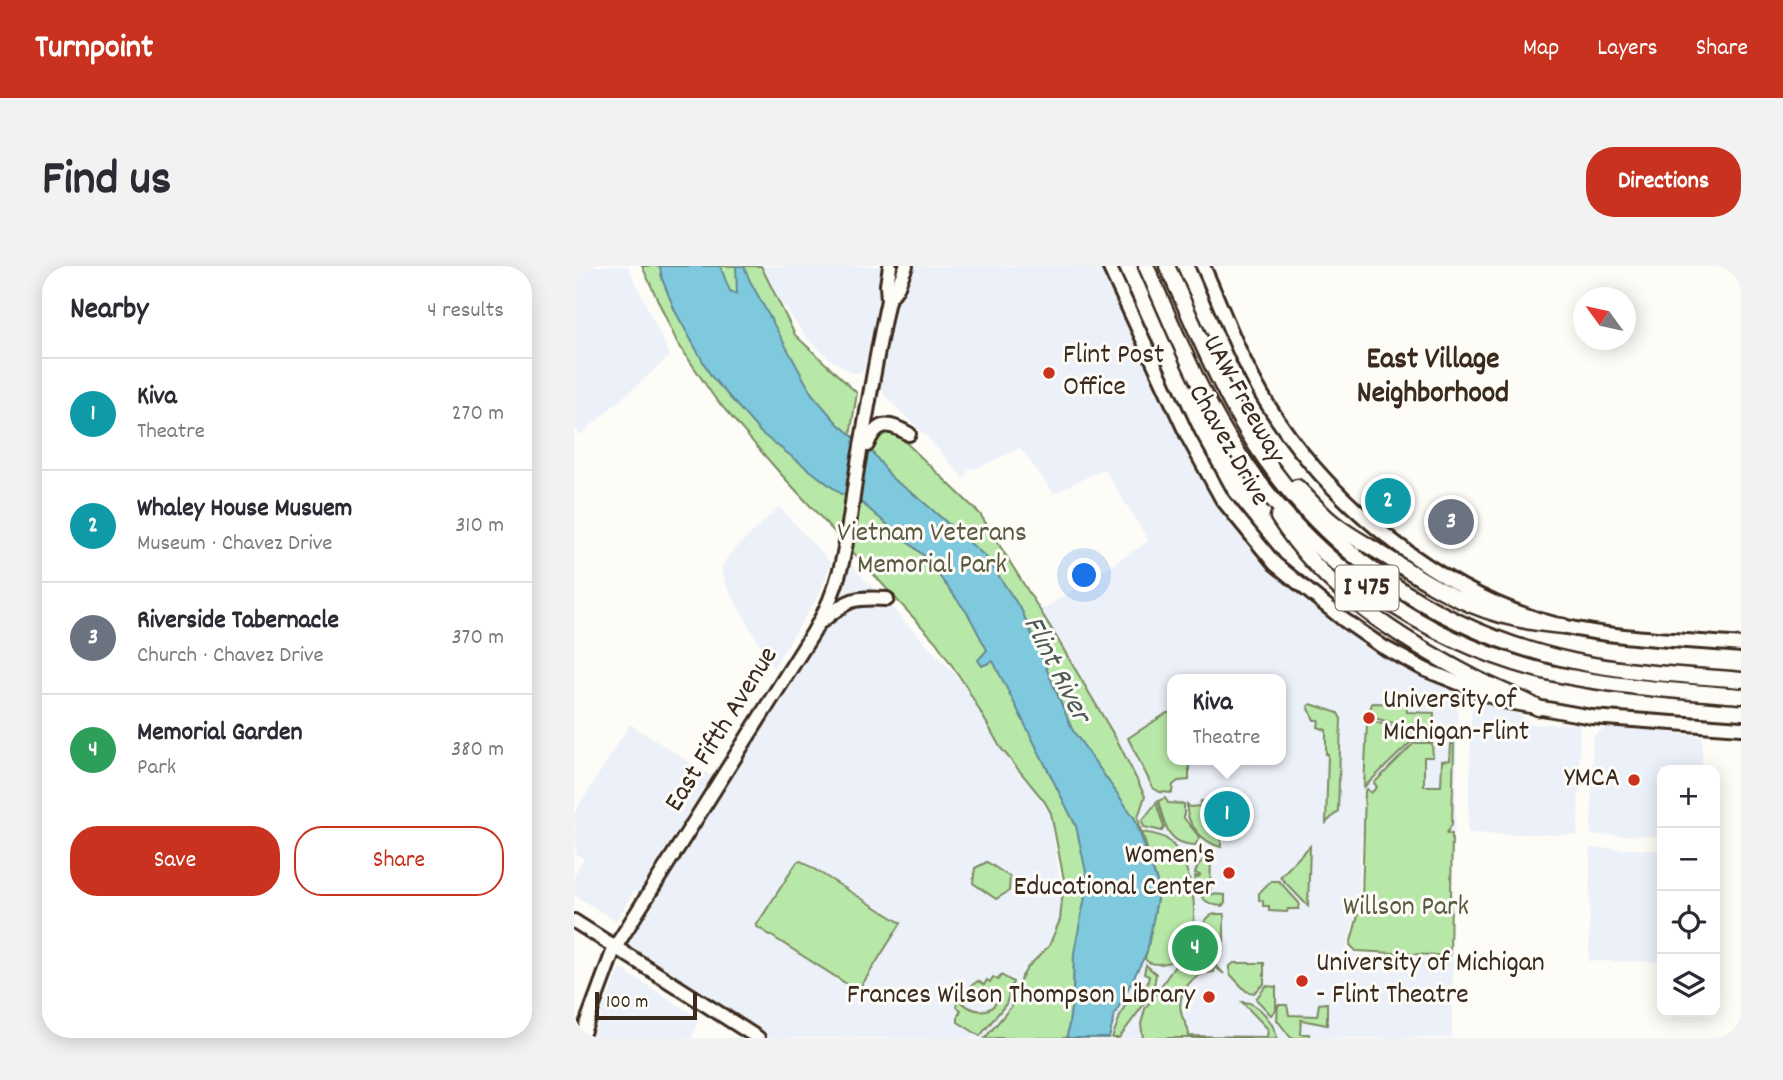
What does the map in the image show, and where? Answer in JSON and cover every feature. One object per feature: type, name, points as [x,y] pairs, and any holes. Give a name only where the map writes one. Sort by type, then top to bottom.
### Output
[{"type":"highway","points":[[1138,266],[1180,342]]},
{"type":"highway","name":"UAW Freeway","points":[[1146,266],[1180,342],[1240,456],[1290,520],[1364,586],[1438,631],[1496,656],[1550,673],[1601,682],[1741,697]]},
{"type":"highway","name":"UAW Freeway","points":[[1167,266],[1233,407],[1257,447],[1297,501],[1339,544],[1399,589],[1459,623],[1513,645],[1576,662],[1741,680]]},
{"type":"highway","points":[[1178,266],[1212,362]]},
{"type":"highway","points":[[1257,447],[1330,520],[1423,581],[1456,599],[1500,617],[1525,623],[1563,626]]},
{"type":"highway","points":[[1240,456],[1297,544],[1320,571],[1356,604],[1388,627],[1469,675],[1538,708]]},
{"type":"main road","points":[[888,300],[890,266]]},
{"type":"main road","points":[[888,300],[897,288],[906,266]]},
{"type":"main road","name":"Chavez Drive","points":[[1109,266],[1200,461],[1234,515],[1275,564],[1344,620],[1405,660],[1503,701],[1592,718],[1741,728]]},
{"type":"main road","name":"Chavez Drive","points":[[1203,266],[1266,403],[1286,433],[1329,483],[1387,536],[1431,569],[1498,604],[1563,626],[1621,635],[1741,645]]},
{"type":"main road","name":"East Fifth Avenue","points":[[581,1038],[615,947],[818,623],[841,574],[858,468],[867,435],[888,300]]},
{"type":"main road","points":[[867,435],[885,425],[892,425],[909,434]]},
{"type":"main road","points":[[818,623],[843,604],[858,598],[887,599]]},
{"type":"main road","points":[[574,921],[758,1038]]},
{"type":"shaded area","points":[[574,266],[628,266],[670,356],[580,435],[574,426]]},
{"type":"shaded area","points":[[762,266],[886,266],[864,370],[853,373],[830,359],[807,338],[775,293]]},
{"type":"shaded area","name":"University of Michigan-Flint","points":[[910,266],[1104,266],[1173,421],[1275,564],[1358,630],[1357,639],[1364,645],[1459,692],[1461,697],[1458,708],[1455,833],[1361,836],[1359,900],[1347,947],[1351,953],[1356,954],[1448,959],[1453,957],[1452,1038],[1109,1038],[1115,1014],[1147,952],[1030,614],[1048,606],[1149,541],[1104,469],[1054,493],[1020,448],[970,469],[965,480],[930,440],[885,396],[880,385],[892,318]]},
{"type":"shaded area","points":[[779,507],[831,563],[820,593],[773,668],[727,587],[721,568],[729,555]]},
{"type":"shaded area","points":[[848,562],[966,686],[1026,781],[1051,813],[1062,900],[1060,920],[1080,925],[1067,1038],[767,1038],[621,945],[842,584]]},
{"type":"shaded area","points":[[1472,697],[1515,711],[1530,724],[1580,724],[1578,835],[1468,833]]},
{"type":"shaded area","points":[[630,724],[711,776],[638,893],[634,891],[616,921],[574,895],[574,875],[584,859],[576,854],[574,814]]},
{"type":"shaded area","points":[[1609,725],[1702,737],[1702,765],[1657,765],[1657,836],[1591,835],[1593,736]]},
{"type":"shaded area","points":[[1590,848],[1657,850],[1657,962],[1589,961]]},
{"type":"shaded area","points":[[620,968],[699,1018],[692,1038],[591,1038]]},
{"type":"green space","name":"Vietnam Veterans Memorial Park","points":[[642,266],[761,266],[795,335],[857,393],[841,492],[877,433],[893,430],[980,514],[1118,742],[1145,796],[1138,817],[1142,836],[1074,953],[1073,995],[1067,1038],[985,1038],[1011,1007],[1021,978],[1049,946],[1060,920],[1064,880],[1051,813],[1045,802],[1000,747],[966,686],[936,642],[779,472],[714,397],[677,342]]},
{"type":"green space","points":[[1372,703],[1406,704],[1407,712],[1434,713],[1433,728],[1412,728],[1374,718],[1370,711]]},
{"type":"green space","points":[[1311,704],[1338,713],[1341,719],[1338,811],[1326,823],[1326,730],[1318,727],[1319,720],[1314,720],[1308,706]]},
{"type":"green space","points":[[1167,713],[1167,765],[1189,765],[1189,780],[1178,781],[1173,785],[1172,793],[1153,788],[1128,738]]},
{"type":"green space","points":[[1371,721],[1413,732],[1413,740],[1364,787],[1367,724]]},
{"type":"green space","name":"Willson Park","points":[[1414,743],[1432,743],[1433,757],[1424,757],[1424,786],[1441,786],[1442,761],[1450,760],[1451,744],[1454,744],[1452,824],[1447,833],[1452,834],[1450,956],[1356,951],[1350,945],[1362,900],[1365,791],[1367,789],[1371,793],[1377,787],[1374,783]]},
{"type":"green space","points":[[1165,798],[1168,803],[1184,804],[1184,818],[1200,838],[1195,845],[1178,841],[1169,832],[1158,801]]},
{"type":"green space","points":[[1201,801],[1221,804],[1221,847],[1207,841],[1192,825],[1187,804],[1190,807],[1200,806]]},
{"type":"green space","points":[[1156,803],[1164,827],[1162,831],[1144,827],[1142,821]]},
{"type":"green space","points":[[1142,832],[1159,835],[1168,840],[1187,870],[1192,890],[1192,931],[1186,948],[1175,959],[1158,964],[1145,959],[1159,889]]},
{"type":"green space","points":[[1310,846],[1308,906],[1280,877]]},
{"type":"green space","points":[[1211,855],[1210,894],[1225,895],[1225,903],[1222,906],[1210,904],[1202,898],[1197,889],[1195,876],[1200,875],[1195,873],[1198,865]]},
{"type":"green space","points":[[801,861],[901,923],[858,991],[756,926],[797,862]]},
{"type":"green space","points":[[987,862],[1010,877],[1009,891],[996,899],[973,883],[975,868]]},
{"type":"green space","points":[[1271,881],[1279,881],[1299,903],[1299,909],[1288,909],[1287,912],[1269,911],[1269,906],[1263,906],[1259,893]]},
{"type":"green space","points":[[1213,914],[1224,914],[1224,949],[1221,955],[1208,949],[1201,938],[1203,925]]},
{"type":"green space","points":[[1202,956],[1211,960],[1224,974],[1214,966],[1214,972],[1192,980],[1183,992],[1180,1008],[1189,1036],[1267,1037],[1268,1029],[1242,1002],[1254,1005],[1265,1014],[1277,1038],[1143,1038],[1141,1024],[1145,1009],[1175,966],[1189,958]]},
{"type":"green space","points":[[1234,963],[1264,963],[1264,984],[1254,993],[1246,991],[1230,974],[1230,966]]},
{"type":"green space","points":[[1146,965],[1156,974],[1153,992],[1119,1038],[1112,1038],[1122,1011],[1138,985],[1147,986],[1149,976],[1144,974]]},
{"type":"green space","points":[[1001,975],[1013,982],[1006,1004],[980,1036],[958,1022],[961,1010],[957,1007],[956,997],[975,1010],[988,1009],[997,1000],[1000,991],[986,989],[983,995],[977,996],[972,992],[971,986],[978,981],[984,985],[993,977],[998,980]]},
{"type":"green space","points":[[1266,986],[1276,987],[1276,1010],[1271,1015],[1256,999]]},
{"type":"green space","points":[[1327,1003],[1327,1025],[1301,1020],[1300,1034],[1309,1034],[1310,1038],[1291,1038],[1277,1020],[1278,1005],[1287,1005],[1289,1015],[1317,1016],[1319,1004]]},
{"type":"water","points":[[660,266],[720,266],[730,291],[737,294],[736,266],[744,266],[812,394],[838,424],[873,453],[893,479],[986,557],[1022,611],[1072,729],[1135,819],[1159,888],[1147,952],[1115,1014],[1109,1038],[1067,1038],[1073,995],[1074,953],[1088,881],[1076,826],[993,661],[982,666],[978,660],[987,650],[968,614],[924,556],[855,497],[841,494],[761,433],[711,376],[675,311],[662,279]]},
{"type":"place","name":"Flint Post Office","points":[[1049,373]]},
{"type":"place","name":"Whaley House Musuem","points":[[1388,501]]},
{"type":"place","name":"Riverside Tabernacle","points":[[1451,522]]},
{"type":"place","name":"University of Michigan-Flint","points":[[1369,718]]},
{"type":"place","name":"YMCA","points":[[1634,780]]},
{"type":"place","name":"Kiva","points":[[1227,814]]},
{"type":"place","name":"Women's Educational Center","points":[[1229,873]]},
{"type":"place","name":"Memorial Garden","points":[[1195,948]]},
{"type":"place","name":"University of Michigan - Flint Theatre","points":[[1302,981]]},
{"type":"place","name":"Frances Wilson Thompson Library","points":[[1209,997]]},
{"type":"district","name":"East Village Neighborhood","points":[[1433,378]]},
{"type":"water label","name":"Flint River","points":[[1055,670]]}]
